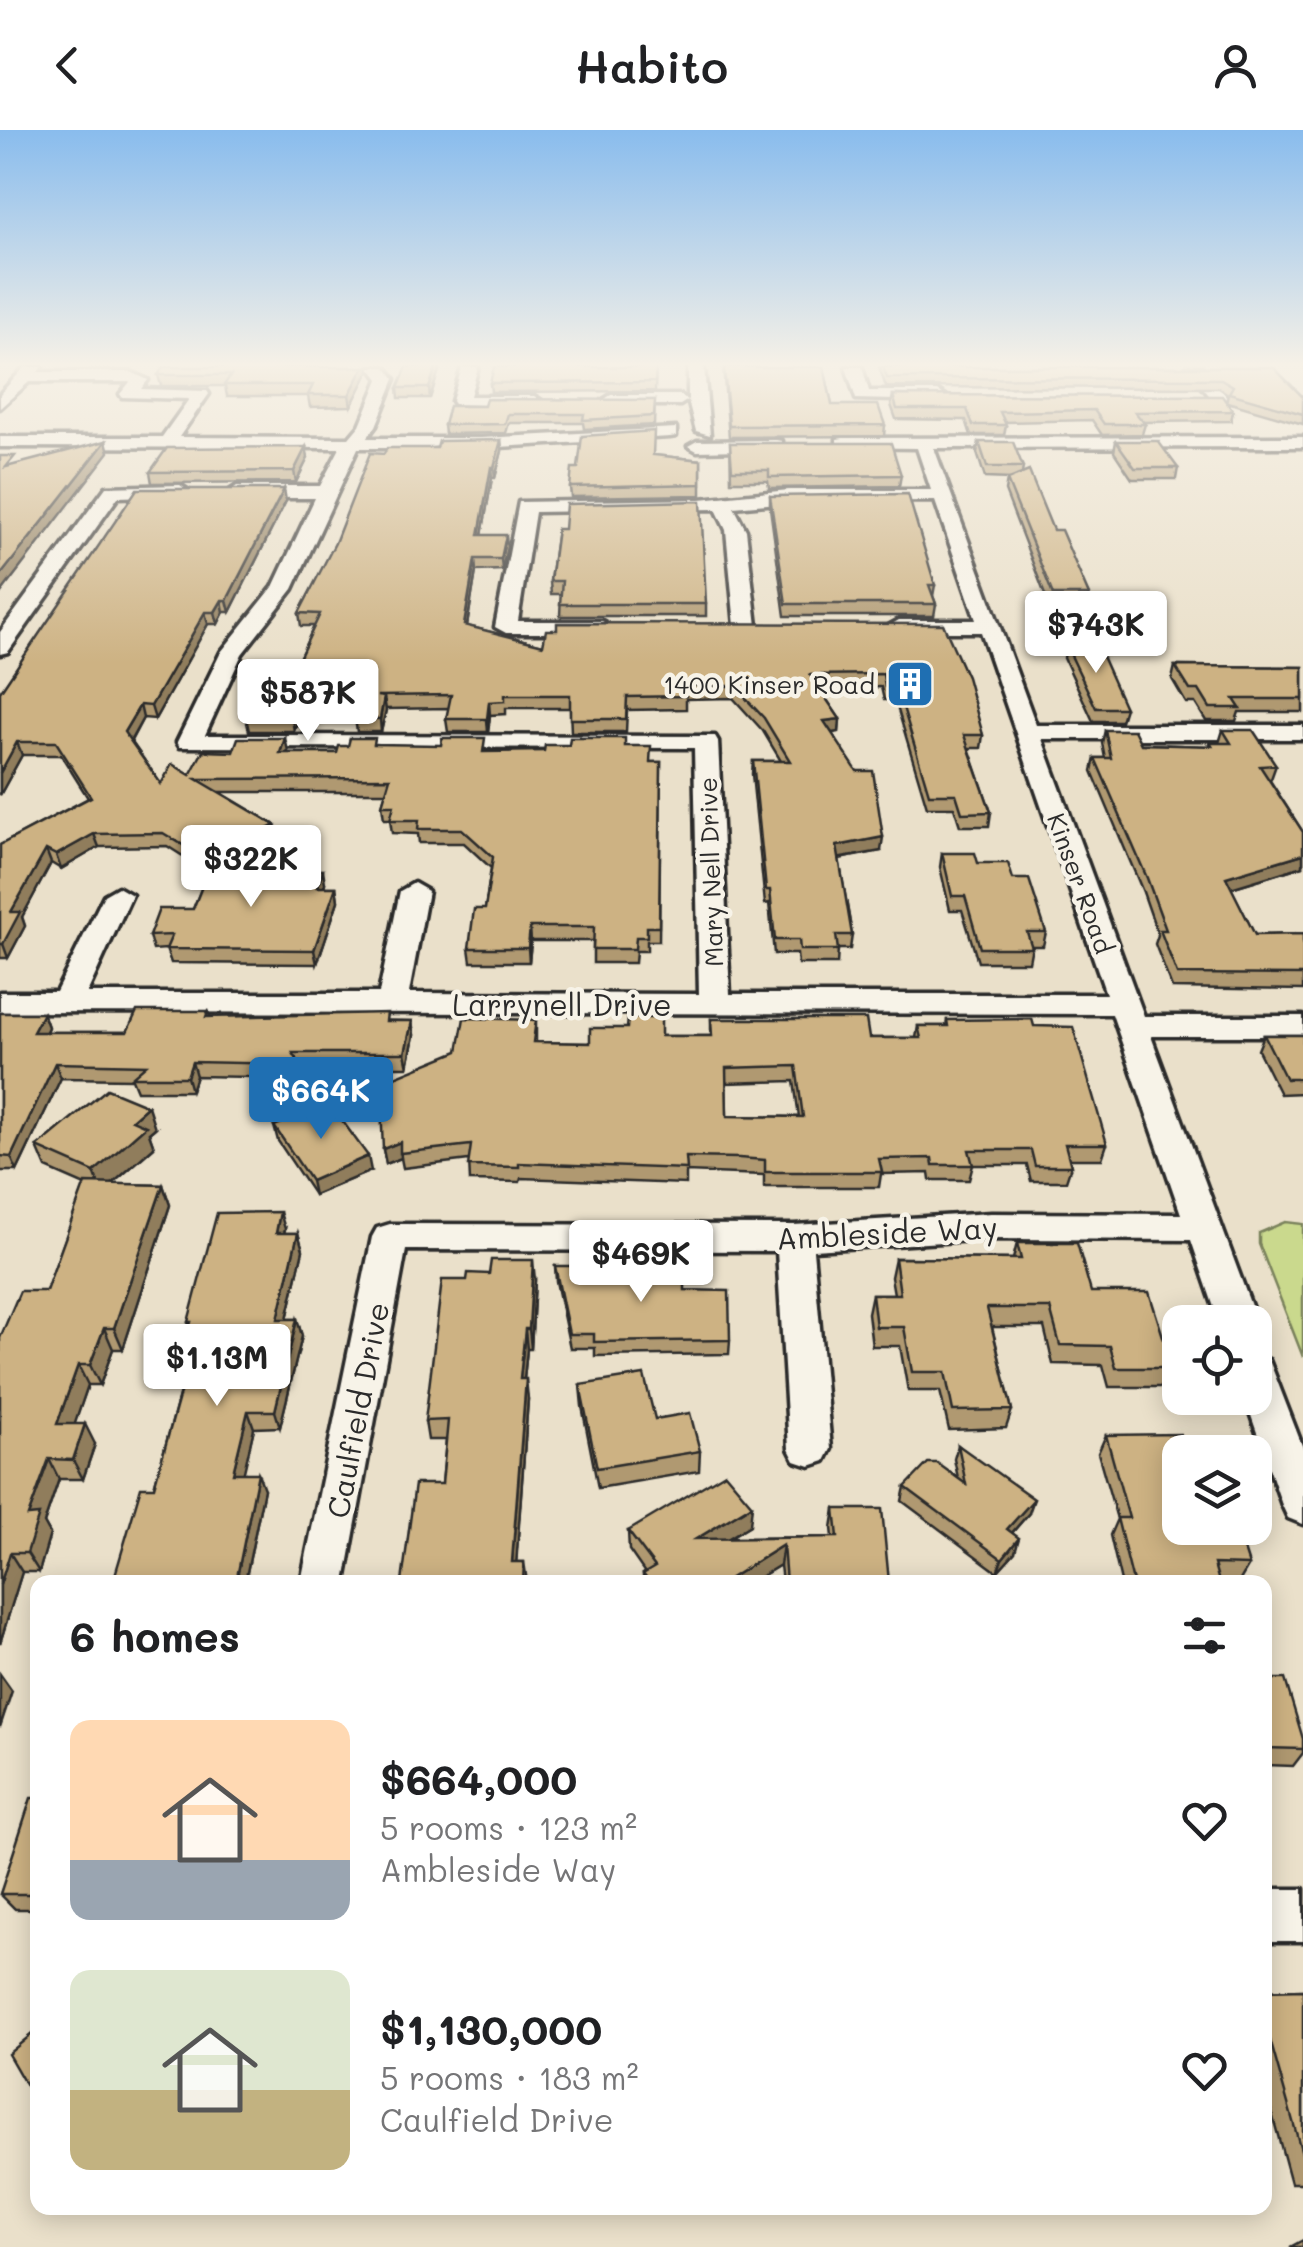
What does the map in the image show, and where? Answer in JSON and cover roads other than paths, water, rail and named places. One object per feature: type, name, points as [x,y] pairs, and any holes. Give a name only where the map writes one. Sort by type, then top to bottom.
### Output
[{"type":"street","points":[[0,647],[113,491],[326,492],[340,466]]},
{"type":"street","name":"Kinser Road","points":[[932,466],[1232,1305]]},
{"type":"street","name":"Mary Nell Drive","points":[[326,492],[283,589],[232,652],[189,742],[706,740],[715,1004]]},
{"type":"street","points":[[626,626],[506,627],[526,506],[723,504],[813,495],[942,494]]},
{"type":"street","points":[[723,504],[736,530],[745,626]]},
{"type":"street","points":[[877,626],[989,626]]},
{"type":"street","points":[[1027,732],[1302,734]]},
{"type":"street","points":[[392,1003],[414,891]]},
{"type":"street","points":[[67,1002],[118,894]]},
{"type":"street","name":"Larrynell Drive","points":[[0,1002],[715,1004],[1128,1015],[1303,1026]]},
{"type":"street","name":"Ambleside Way","points":[[390,1237],[794,1238],[991,1226],[1204,1228]]},
{"type":"street","name":"Caulfield Drive","points":[[324,1575],[390,1237]]},
{"type":"street","points":[[794,1238],[810,1449]]},
{"type":"street","points":[[1271,1415],[1303,1505]]},
{"type":"street","points":[[1272,1916],[1303,1916]]},
{"type":"place","name":"1400 Kinser Road","points":[[910,684]]}]
